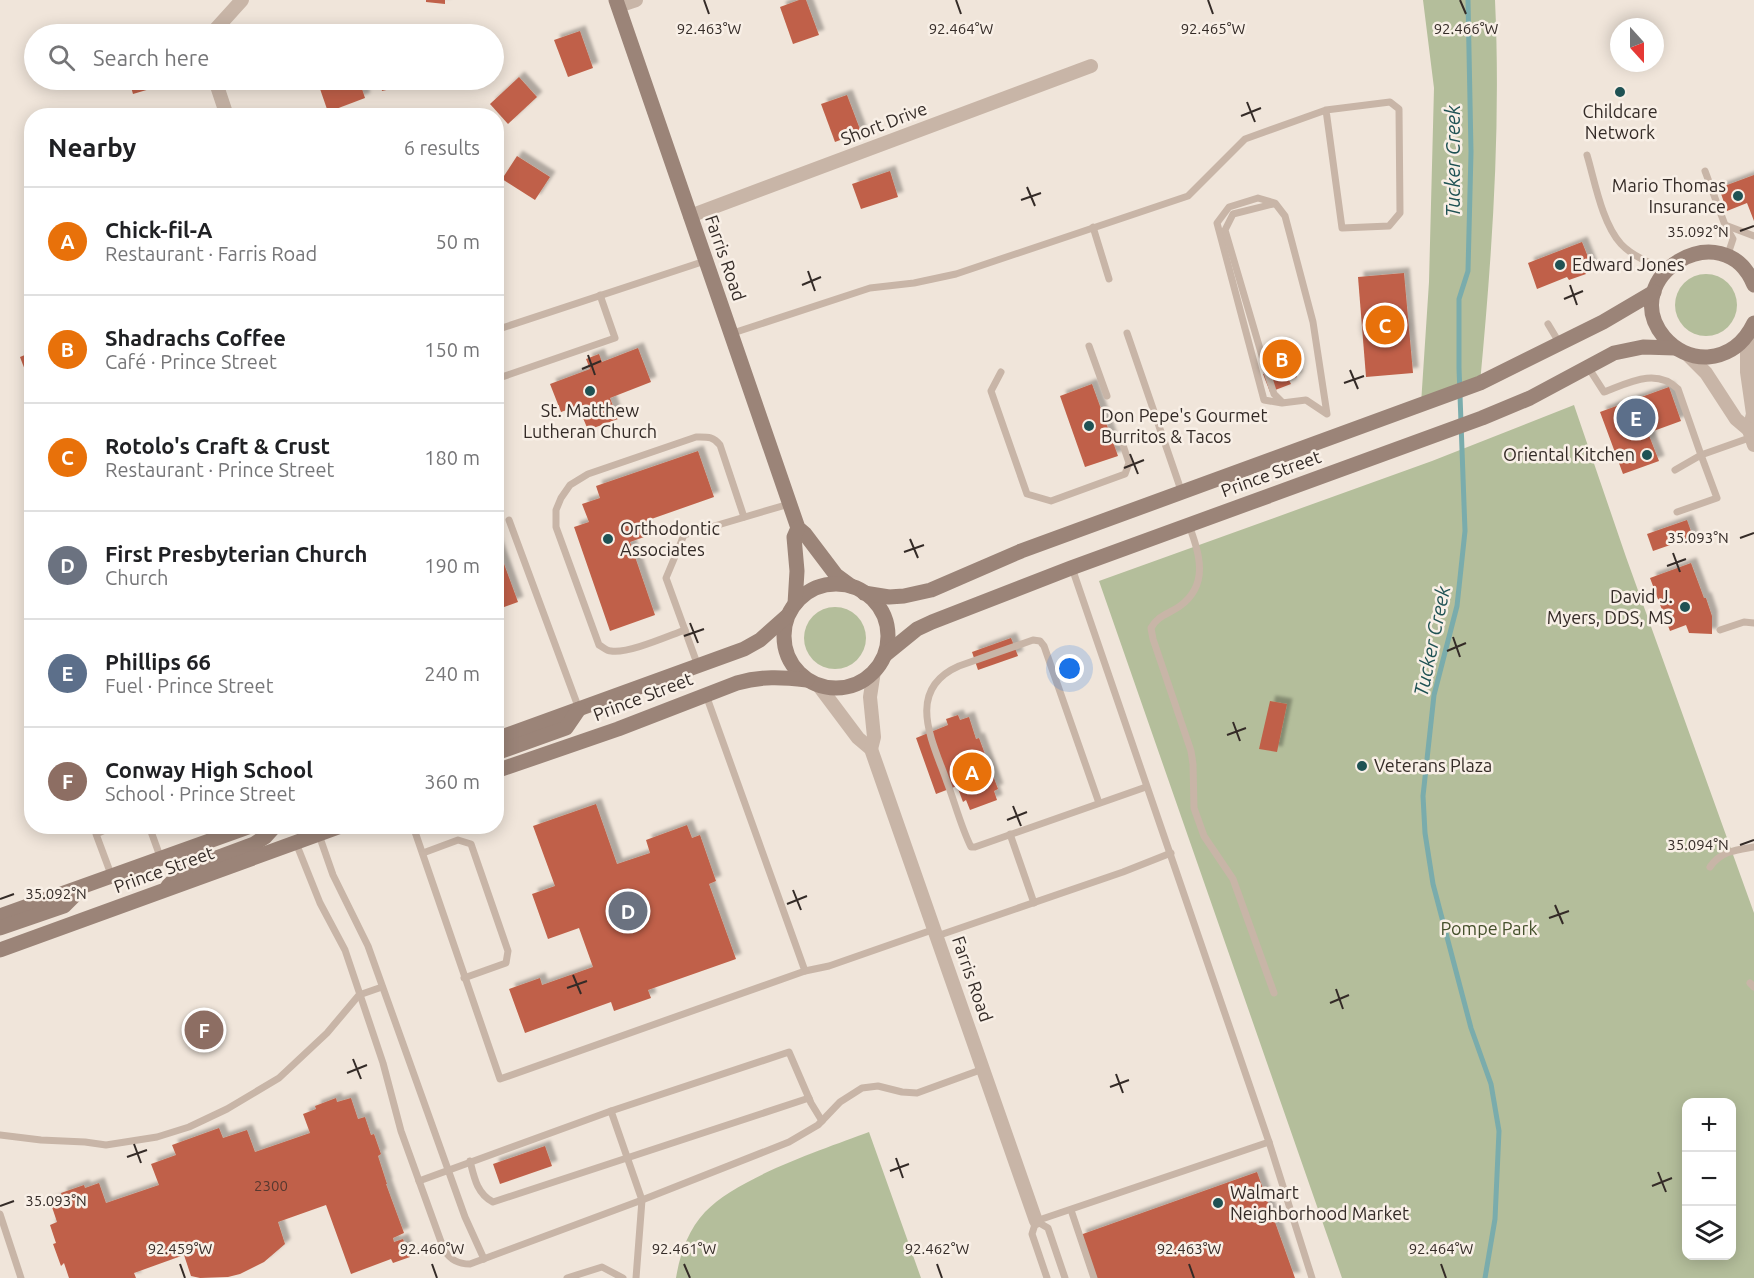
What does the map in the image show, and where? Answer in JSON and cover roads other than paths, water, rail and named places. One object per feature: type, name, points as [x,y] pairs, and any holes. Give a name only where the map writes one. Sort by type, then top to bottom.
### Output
[{"type":"main road","name":"Farris Road","points":[[617,3],[798,528],[806,534],[836,575],[858,589]]},
{"type":"main road","points":[[1681,351],[1661,333],[1653,313],[1654,292],[1666,270],[1681,258],[1699,253],[1718,254],[1754,266]]},
{"type":"main road","points":[[1730,258],[1748,273],[1754,285]]},
{"type":"main road","name":"Prince Street","points":[[858,589],[896,597],[931,590],[1022,551],[1480,383],[1560,344],[1654,292]]},
{"type":"main road","name":"Prince Street","points":[[885,655],[917,629],[932,622],[1071,568],[1482,418],[1521,402],[1614,353],[1632,348],[1681,351],[1705,357],[1723,354],[1739,345],[1750,329]]},
{"type":"main road","name":"Farris Road","points":[[792,609],[797,571],[794,537],[798,528]]},
{"type":"main road","points":[[842,584],[858,589],[875,602],[886,619],[888,639],[885,655],[874,671],[863,681],[846,687],[828,688],[813,683],[797,672],[787,654],[784,633],[792,609],[806,594],[823,585],[842,584]]},
{"type":"main road","name":"Prince Street","points":[[504,736],[698,666],[760,640],[792,609]]},
{"type":"main road","name":"Prince Street","points":[[504,768],[753,679],[774,676],[813,683]]},
{"type":"main road","points":[[504,750],[566,728],[579,709]]},
{"type":"main road","name":"Prince Street","points":[[0,916],[229,834]]},
{"type":"main road","points":[[164,890],[184,870],[254,844],[268,834]]},
{"type":"main road","name":"Prince Street","points":[[0,950],[319,834]]},
{"type":"main road","points":[[0,928],[64,906],[83,887]]},
{"type":"street","points":[[221,24],[242,0]]},
{"type":"street","points":[[617,3],[636,0]]},
{"type":"street","name":"Short Drive","points":[[690,216],[1091,66]]},
{"type":"street","points":[[218,90],[224,108]]},
{"type":"street","points":[[1750,329],[1747,372],[1753,414],[1752,437]]},
{"type":"street","points":[[1681,351],[1706,373],[1736,419],[1752,437]]},
{"type":"street","name":"Farris Road","points":[[871,749],[874,737],[870,697],[874,671]]},
{"type":"street","name":"Farris Road","points":[[813,683],[858,738],[871,749],[1036,1221]]},
{"type":"lane","points":[[730,334],[870,288],[914,283],[956,274],[1188,196],[1245,139],[1326,110],[1390,102],[1399,109],[1400,213],[1389,226],[1342,228],[1326,110]]},
{"type":"lane","points":[[1587,155],[1607,222],[1621,244],[1648,263],[1666,270]]},
{"type":"lane","points":[[1705,171],[1732,239],[1730,258]]},
{"type":"lane","points":[[1258,198],[1275,204],[1285,216],[1313,322],[1327,414],[1306,400],[1282,402],[1264,400],[1217,223],[1229,207],[1258,198]]},
{"type":"lane","points":[[1275,204],[1233,214],[1225,230],[1265,366],[1275,394],[1282,402]]},
{"type":"lane","points":[[1725,225],[1754,236]]},
{"type":"lane","points":[[1093,227],[1109,279]]},
{"type":"lane","points":[[504,327],[705,261]]},
{"type":"lane","points":[[504,376],[615,338],[600,295]]},
{"type":"lane","points":[[1548,324],[1560,344]]},
{"type":"lane","points":[[1127,333],[1182,493]]},
{"type":"lane","points":[[1089,346],[1107,396]]},
{"type":"lane","points":[[1588,367],[1604,392],[1654,377],[1670,381],[1678,389],[1717,498],[1677,512]]},
{"type":"lane","points":[[1001,372],[990,391],[1027,494],[1051,501],[1125,474],[1129,463],[1123,445]]},
{"type":"lane","points":[[685,630],[618,651],[609,651],[599,645],[556,527],[556,510],[561,498],[570,485],[588,474],[696,437],[710,436],[720,445],[744,517]]},
{"type":"lane","points":[[1675,470],[1701,454],[1752,437]]},
{"type":"lane","points":[[698,666],[666,578],[684,535],[789,504]]},
{"type":"lane","points":[[509,520],[579,709]]},
{"type":"lane","points":[[1188,525],[1199,554],[1201,567],[1199,581],[1191,595],[1180,606],[1156,619],[1151,628],[1191,751],[1194,808],[1204,836],[1233,879],[1274,993]]},
{"type":"lane","points":[[1071,568],[1269,1142],[1311,1278]]},
{"type":"lane","points":[[1720,630],[1744,622],[1754,623]]},
{"type":"lane","points":[[1099,803],[1042,643],[1033,640],[959,666],[945,674],[930,693],[927,702],[927,726],[970,846],[975,847],[1146,787]]},
{"type":"lane","points":[[706,695],[805,971]]},
{"type":"lane","points":[[96,834],[111,877]]},
{"type":"lane","points":[[152,834],[160,859]]},
{"type":"lane","points":[[319,834],[333,875],[368,946],[465,1217],[484,1259]]},
{"type":"lane","points":[[416,834],[464,978],[501,1079],[805,971],[829,966],[1034,903],[1171,853]]},
{"type":"lane","points":[[1010,834],[1034,903]]},
{"type":"lane","points":[[423,853],[458,840],[471,844],[508,951],[507,963],[464,978]]},
{"type":"lane","points":[[296,843],[320,903],[343,945],[383,1063],[401,1131],[444,1250],[448,1256],[461,1264],[470,1264],[484,1259],[789,1142],[822,1121],[840,1102],[862,1088],[878,1086],[916,1093],[983,1069]]},
{"type":"lane","points":[[1710,867],[1717,856],[1729,851],[1754,847]]},
{"type":"lane","points":[[0,1135],[106,1145],[157,1137],[189,1127],[227,1109],[279,1078],[321,1040],[359,995],[382,987]]},
{"type":"lane","points":[[419,1181],[611,1111],[789,1052],[809,1098],[822,1121]]},
{"type":"lane","points":[[470,1161],[477,1186],[486,1199],[493,1202],[809,1098]]},
{"type":"lane","points":[[611,1111],[642,1200],[636,1278]]},
{"type":"lane","points":[[1036,1221],[1269,1142]]},
{"type":"lane","points":[[1071,1210],[1094,1278]]},
{"type":"lane","points":[[0,1214],[21,1278]]},
{"type":"lane","points":[[1036,1221],[1032,1234],[1047,1278]]},
{"type":"lane","points":[[1036,1221],[1048,1228],[1065,1278]]},
{"type":"lane","points":[[567,1278],[602,1267],[623,1278]]},
{"type":"waterway","name":"Tucker Creek","points":[[1468,0],[1471,152],[1468,271],[1459,299],[1465,531],[1457,606],[1434,695],[1423,796],[1425,833],[1433,884],[1471,1028],[1491,1084],[1499,1131],[1495,1219],[1485,1278]]},
{"type":"place","name":"Childcare Network","points":[[1620,92]]},
{"type":"place","name":"Mario Thomas Insurance","points":[[1738,196]]},
{"type":"place","name":"Edward Jones","points":[[1560,265]]},
{"type":"place","name":"Rotolo's Craft & Crust","points":[[1385,325]]},
{"type":"place","name":"Shadrachs Coffee","points":[[1282,359]]},
{"type":"place","name":"St. Matthew Lutheran Church","points":[[590,391]]},
{"type":"place","name":"Phillips 66","points":[[1636,418]]},
{"type":"place","name":"Don Pepe's Gourmet Burritos & Tacos","points":[[1089,426]]},
{"type":"place","name":"Oriental Kitchen","points":[[1647,455]]},
{"type":"place","name":"Orthodontic Associates","points":[[608,539]]},
{"type":"place","name":"David J. Myers, DDS, MS","points":[[1685,607]]},
{"type":"place","name":"Veterans Plaza","points":[[1362,766]]},
{"type":"place","name":"Chick-fil-A","points":[[972,772]]},
{"type":"place","name":"First Presbyterian Church","points":[[628,911]]},
{"type":"place","name":"Conway High School","points":[[204,1030]]},
{"type":"place","name":"Walmart Neighborhood Market","points":[[1218,1203]]},
{"type":"park label","name":"Pompe Park","points":[[1489,929]]}]
